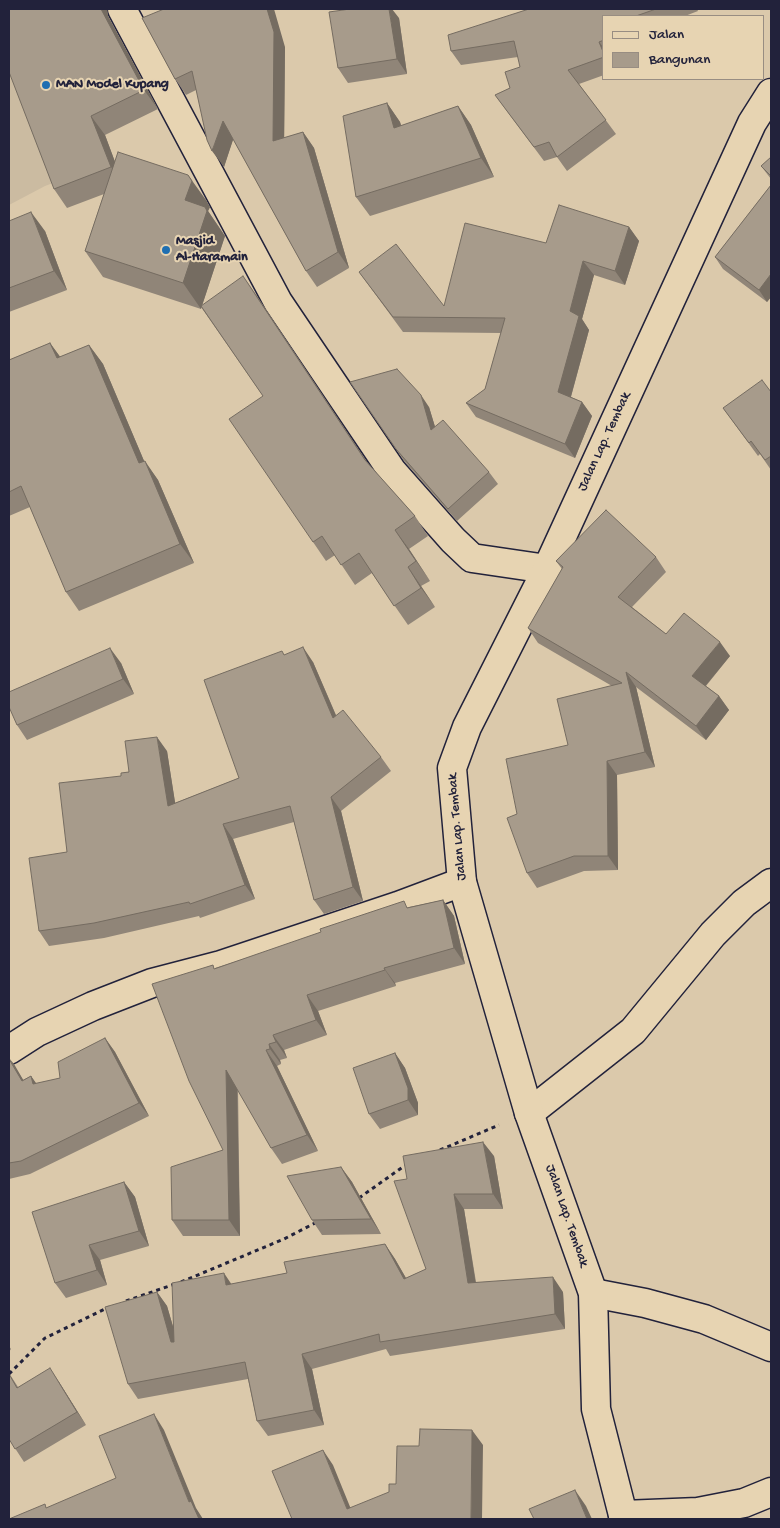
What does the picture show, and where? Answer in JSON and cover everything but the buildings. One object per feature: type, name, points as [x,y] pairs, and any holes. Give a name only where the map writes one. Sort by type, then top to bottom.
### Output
[{"type":"street","points":[[122,9],[278,302],[392,471],[453,540],[472,558],[546,569]]},
{"type":"street","name":"Jalan Lap. Tembak","points":[[624,1517],[596,1409],[593,1293],[529,1113],[462,882],[452,768],[467,727],[546,569],[752,123],[771,93]]},
{"type":"street","points":[[9,1050],[37,1032],[93,1006],[152,983],[221,965],[398,906],[462,882]]},
{"type":"street","points":[[529,1113],[633,1031],[713,934],[744,903],[771,883]]},
{"type":"street","points":[[593,1293],[645,1303],[704,1319],[771,1347]]},
{"type":"street","points":[[624,1517],[698,1512],[744,1503],[771,1492]]},
{"type":"path","points":[[433,1153],[529,1113]]},
{"type":"path","points":[[356,1200],[406,1164],[415,1160]]},
{"type":"path","points":[[121,1302],[195,1277],[284,1239],[324,1218]]},
{"type":"path","points":[[9,1374],[45,1338],[65,1326],[112,1306]]},
{"type":"shaded area","name":"MAN Model Kupang","points":[[9,9],[108,162],[45,186],[9,205]]},
{"type":"place","name":"MAN Model Kupang","points":[[46,85]]},
{"type":"place","name":"Masjid Al-Haramain","points":[[166,250]]}]
